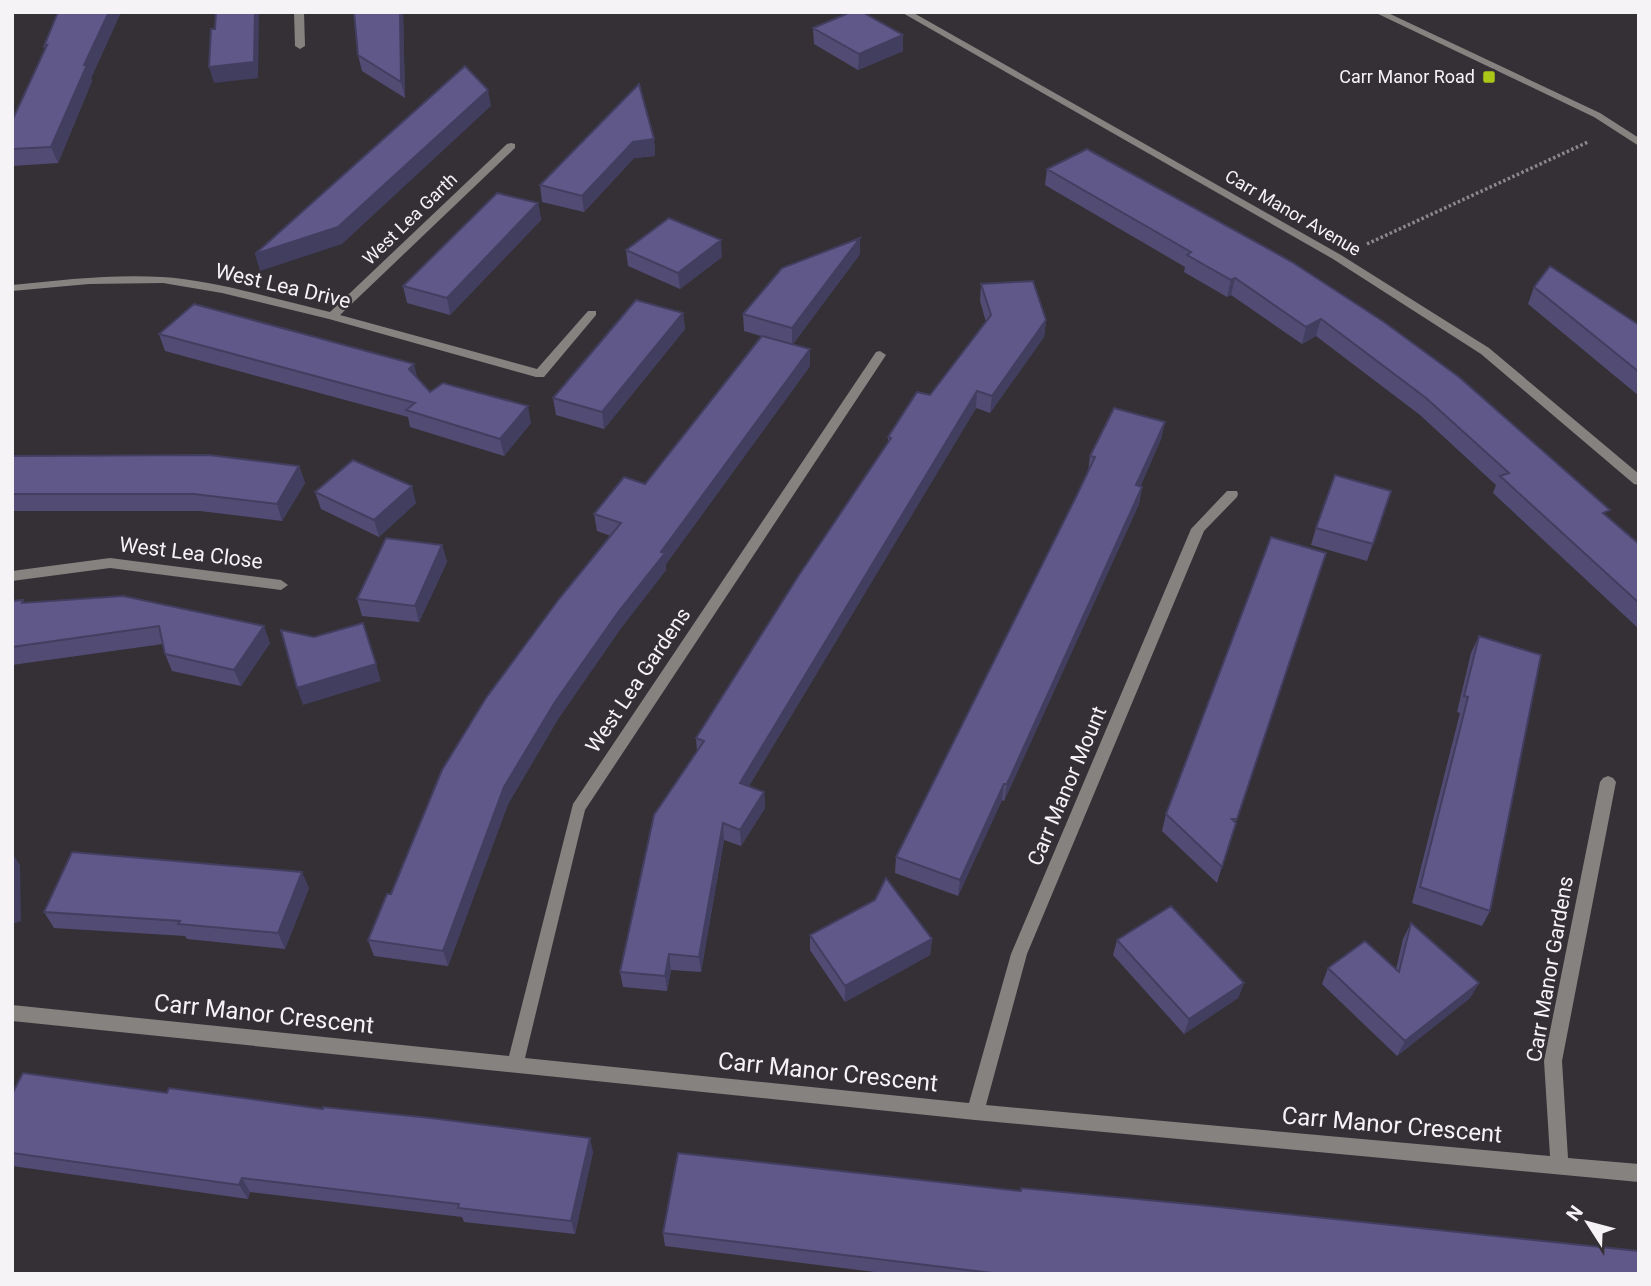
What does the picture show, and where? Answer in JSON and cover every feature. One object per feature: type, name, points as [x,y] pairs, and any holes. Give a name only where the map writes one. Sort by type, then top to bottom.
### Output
[{"type":"street","points":[[299,12],[300,46]]},
{"type":"street","name":"Carr Manor Avenue","points":[[905,12],[1337,257],[1485,351],[1639,481]]},
{"type":"street","points":[[1378,12],[1597,115],[1639,143]]},
{"type":"street","name":"West Lea Garth","points":[[332,316],[511,146]]},
{"type":"street","name":"West Lea Drive","points":[[12,288],[89,281],[163,281],[222,290],[332,316],[540,374],[592,313]]},
{"type":"street","name":"West Lea Gardens","points":[[515,1065],[578,808],[880,355]]},
{"type":"street","name":"Carr Manor Mount","points":[[975,1112],[1019,954],[1198,529],[1232,494]]},
{"type":"street","name":"West Lea Close","points":[[12,576],[110,564],[281,585]]},
{"type":"street","name":"Carr Manor Gardens","points":[[1560,1166],[1553,1061],[1608,782]]},
{"type":"street","name":"Carr Manor Crescent","points":[[12,1013],[975,1112],[1639,1173]]},
{"type":"path","points":[[1337,257],[1617,128]]},
{"type":"building","points":[[58,12],[109,12],[51,147],[12,149],[12,121],[47,45],[44,46]]},
{"type":"building","points":[[216,12],[255,12],[254,62],[209,67],[211,29],[215,29]]},
{"type":"building","points":[[354,12],[400,12],[401,82],[358,55]]},
{"type":"building","points":[[851,12],[862,12],[903,35],[859,54],[813,28]]},
{"type":"building","points":[[465,66],[488,90],[338,227],[255,254]]},
{"type":"building","points":[[639,84],[654,139],[633,142],[582,196],[540,185]]},
{"type":"building","points":[[1087,149],[1292,262],[1384,322],[1459,377],[1610,510],[1603,513],[1639,544],[1639,603],[1500,476],[1509,473],[1426,398],[1321,319],[1306,327],[1235,278],[1231,280],[1187,255],[1191,252],[1047,169]]},
{"type":"building","points":[[497,193],[538,203],[447,298],[403,286]]},
{"type":"building","points":[[669,218],[721,240],[678,273],[626,250]]},
{"type":"building","points":[[860,238],[792,328],[743,314],[782,268]]},
{"type":"building","points":[[1550,266],[1639,325],[1639,372],[1534,287]]},
{"type":"building","points":[[1033,281],[1046,320],[992,396],[977,391],[740,783],[764,792],[740,830],[723,823],[699,957],[669,954],[665,976],[620,972],[654,815],[704,741],[696,738],[799,575],[891,438],[888,437],[917,392],[930,395],[991,315],[981,284]]},
{"type":"building","points":[[636,300],[683,313],[602,412],[553,398]]},
{"type":"building","points":[[194,304],[414,364],[409,369],[430,392],[443,383],[528,406],[500,439],[406,410],[415,403],[159,334]]},
{"type":"building","points":[[762,336],[810,349],[555,702],[504,787],[443,951],[368,940],[387,894],[391,894],[442,770],[486,698],[559,599],[621,523],[594,514],[624,477],[645,484]]},
{"type":"building","points":[[1114,408],[1165,422],[1136,485],[1142,487],[1007,784],[1004,784],[960,880],[896,857],[1076,497],[1095,457],[1090,456]]},
{"type":"building","points":[[209,455],[299,466],[277,504],[194,494],[12,494],[12,456]]},
{"type":"building","points":[[353,460],[412,486],[374,520],[315,492]]},
{"type":"building","points":[[1335,475],[1391,491],[1373,544],[1316,528]]},
{"type":"building","points":[[1271,537],[1326,553],[1237,819],[1232,819],[1236,823],[1222,867],[1166,814]]},
{"type":"building","points":[[386,538],[442,545],[415,606],[357,599]]},
{"type":"building","points":[[123,596],[264,626],[234,670],[165,654],[159,626],[12,647],[12,601],[23,600],[22,603]]},
{"type":"building","points":[[363,623],[376,664],[297,688],[281,630],[314,637]]},
{"type":"building","points":[[1479,636],[1541,655],[1490,911],[1420,887],[1468,697],[1464,696]]},
{"type":"building","points":[[72,852],[302,872],[278,933],[178,924],[180,921],[44,912]]},
{"type":"building","points":[[886,878],[932,939],[845,986],[810,935],[875,900]]},
{"type":"building","points":[[1171,906],[1244,983],[1189,1019],[1117,940]]},
{"type":"building","points":[[1411,923],[1479,983],[1405,1041],[1328,968],[1365,941],[1399,972]]},
{"type":"building","points":[[23,1073],[167,1093],[169,1088],[323,1109],[431,1118],[590,1138],[571,1221],[458,1208],[459,1204],[242,1178],[239,1185],[12,1153],[12,1094]]},
{"type":"building","points":[[678,1153],[1021,1191],[1021,1188],[1200,1205],[1639,1251],[1639,1274],[1000,1274],[663,1233]]},
{"type":"place","name":"Carr Manor Road","points":[[1489,77]]}]
